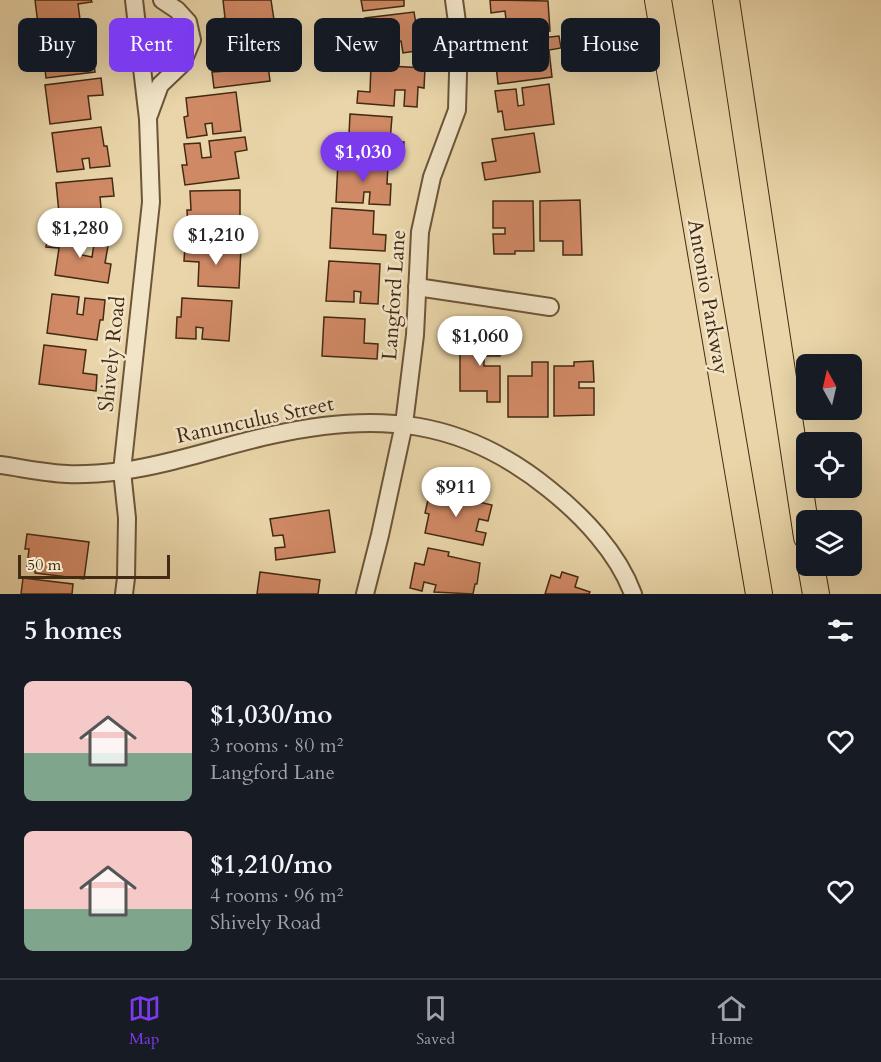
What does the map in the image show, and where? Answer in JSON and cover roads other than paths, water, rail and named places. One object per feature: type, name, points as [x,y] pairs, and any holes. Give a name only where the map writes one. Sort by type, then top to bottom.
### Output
[{"type":"main road","name":"Antonio Parkway","points":[[658,0],[759,594]]},
{"type":"main road","points":[[726,0],[803,510]]},
{"type":"main road","points":[[813,576],[816,594]]},
{"type":"street","name":"Shively Road","points":[[124,594],[127,518],[122,471],[151,202],[147,119],[134,0]]},
{"type":"street","name":"Shively Road","points":[[147,119],[160,85],[182,64],[192,40],[188,22],[177,10],[162,0]]},
{"type":"street","name":"Langford Lane","points":[[365,594],[404,424],[415,335],[420,232],[432,177],[457,110],[459,38],[454,0]]},
{"type":"street","points":[[417,287],[550,306]]},
{"type":"street","name":"Ranunculus Street","points":[[0,465],[68,474],[122,471],[272,435],[325,425],[371,422],[404,424],[454,435],[499,454],[537,478],[566,502],[613,555],[633,594]]}]
